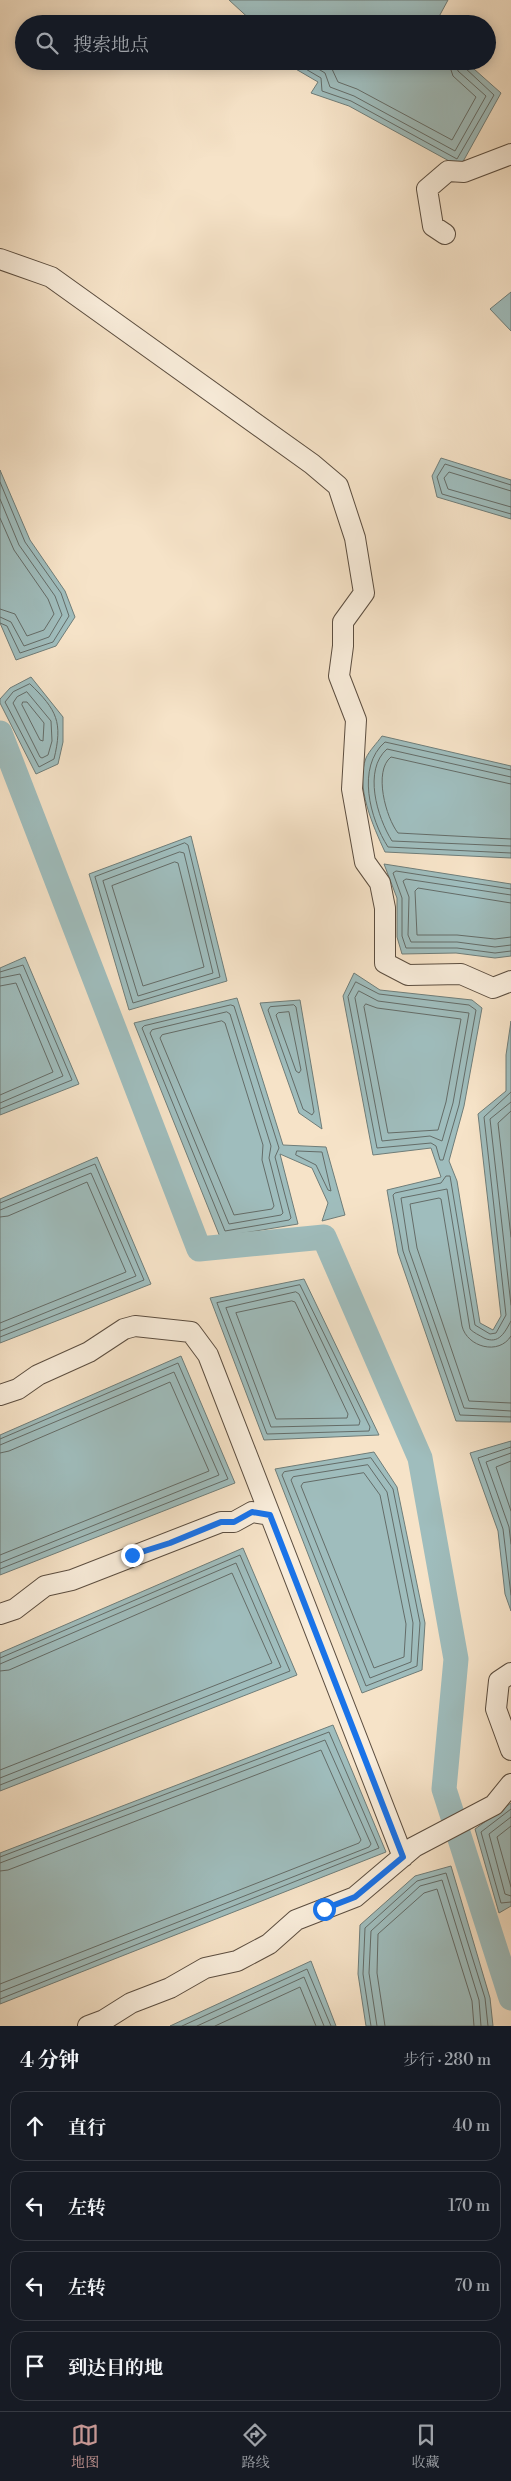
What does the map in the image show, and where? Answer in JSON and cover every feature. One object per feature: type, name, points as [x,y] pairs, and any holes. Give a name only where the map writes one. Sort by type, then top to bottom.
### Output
[{"type":"street","points":[[445,234],[433,226],[427,189],[448,171],[464,172],[511,154]]},
{"type":"street","points":[[0,259],[51,277],[312,464],[338,486],[355,538],[364,593],[343,622],[343,646],[339,676],[356,720],[352,789],[365,862],[380,883],[385,908],[385,963],[408,975],[461,974],[494,988],[511,981]]},
{"type":"street","points":[[0,1395],[18,1388],[38,1375],[89,1352],[124,1328],[135,1326],[190,1332],[208,1355],[403,1857]]},
{"type":"street","points":[[0,1614],[15,1609],[45,1586],[72,1580],[221,1522],[234,1522],[252,1512],[270,1515]]},
{"type":"street","points":[[511,1673],[499,1681],[496,1709],[511,1750]]},
{"type":"street","points":[[88,2026],[104,2020],[131,2003],[170,1988],[205,1968],[237,1961],[269,1944],[296,1920],[355,1897],[414,1847],[494,1805],[511,1784]]},
{"type":"water","points":[[229,0],[448,0],[440,15],[245,15]]},
{"type":"water","points":[[297,70],[475,70],[501,93],[460,167],[349,106],[311,93],[318,82]]},
{"type":"water","points":[[511,292],[511,331],[490,309]]},
{"type":"water","points":[[441,458],[511,480],[511,519],[437,497],[432,476]]},
{"type":"water","points":[[0,470],[30,540],[65,591],[75,617],[56,646],[16,660],[0,623]]},
{"type":"water","points":[[31,677],[63,717],[63,742],[58,764],[36,774],[0,703],[0,699],[10,688]]},
{"type":"water","points":[[382,736],[511,766],[511,858],[385,852],[367,806],[363,781],[363,769],[366,758]]},
{"type":"water","points":[[191,836],[227,981],[129,1010],[89,874]]},
{"type":"water","points":[[384,864],[511,884],[511,956],[495,958],[456,953],[402,954],[397,937],[397,898]]},
{"type":"water","points":[[25,957],[79,1084],[0,1115],[0,968]]},
{"type":"water","points":[[354,973],[380,990],[472,1000],[482,1008],[464,1106],[449,1161],[457,1181],[480,1323],[493,1330],[501,1316],[478,1114],[506,1091],[506,1055],[511,1021],[511,1422],[456,1421],[398,1253],[387,1190],[441,1177],[431,1148],[373,1155],[343,996]]},
{"type":"water","points":[[237,998],[283,1145],[326,1147],[345,1215],[322,1221],[328,1203],[312,1168],[280,1154],[298,1224],[220,1237],[134,1023]]},
{"type":"water","points":[[300,1000],[322,1129],[299,1113],[260,1003]]},
{"type":"water","points":[[97,1157],[151,1284],[0,1343],[0,1199]]},
{"type":"water","points":[[304,1279],[379,1435],[264,1440],[210,1298]]},
{"type":"water","points":[[181,1356],[235,1483],[0,1575],[0,1435]]},
{"type":"water","points":[[511,1441],[511,1611],[505,1594],[498,1531],[470,1453]]},
{"type":"water","points":[[374,1452],[397,1487],[425,1623],[422,1670],[362,1693],[275,1469]]},
{"type":"water","points":[[243,1548],[297,1675],[0,1791],[0,1653]]},
{"type":"water","points":[[333,1725],[386,1852],[0,2004],[0,1853]]},
{"type":"water","points":[[511,1803],[511,1906],[499,1913],[475,1829]]},
{"type":"water","points":[[451,1866],[490,1998],[493,2026],[366,2026],[358,1974],[360,1925],[415,1876]]},
{"type":"water","points":[[311,1961],[336,2026],[170,2026]]},
{"type":"waterway","points":[[0,733],[199,1249],[324,1237],[420,1458],[456,1659],[444,1789],[511,1998]]},
{"type":"route","points":[[132,1555],[170,1543],[221,1522],[234,1522],[252,1512],[270,1515],[403,1857],[355,1897],[324,1909]]}]
